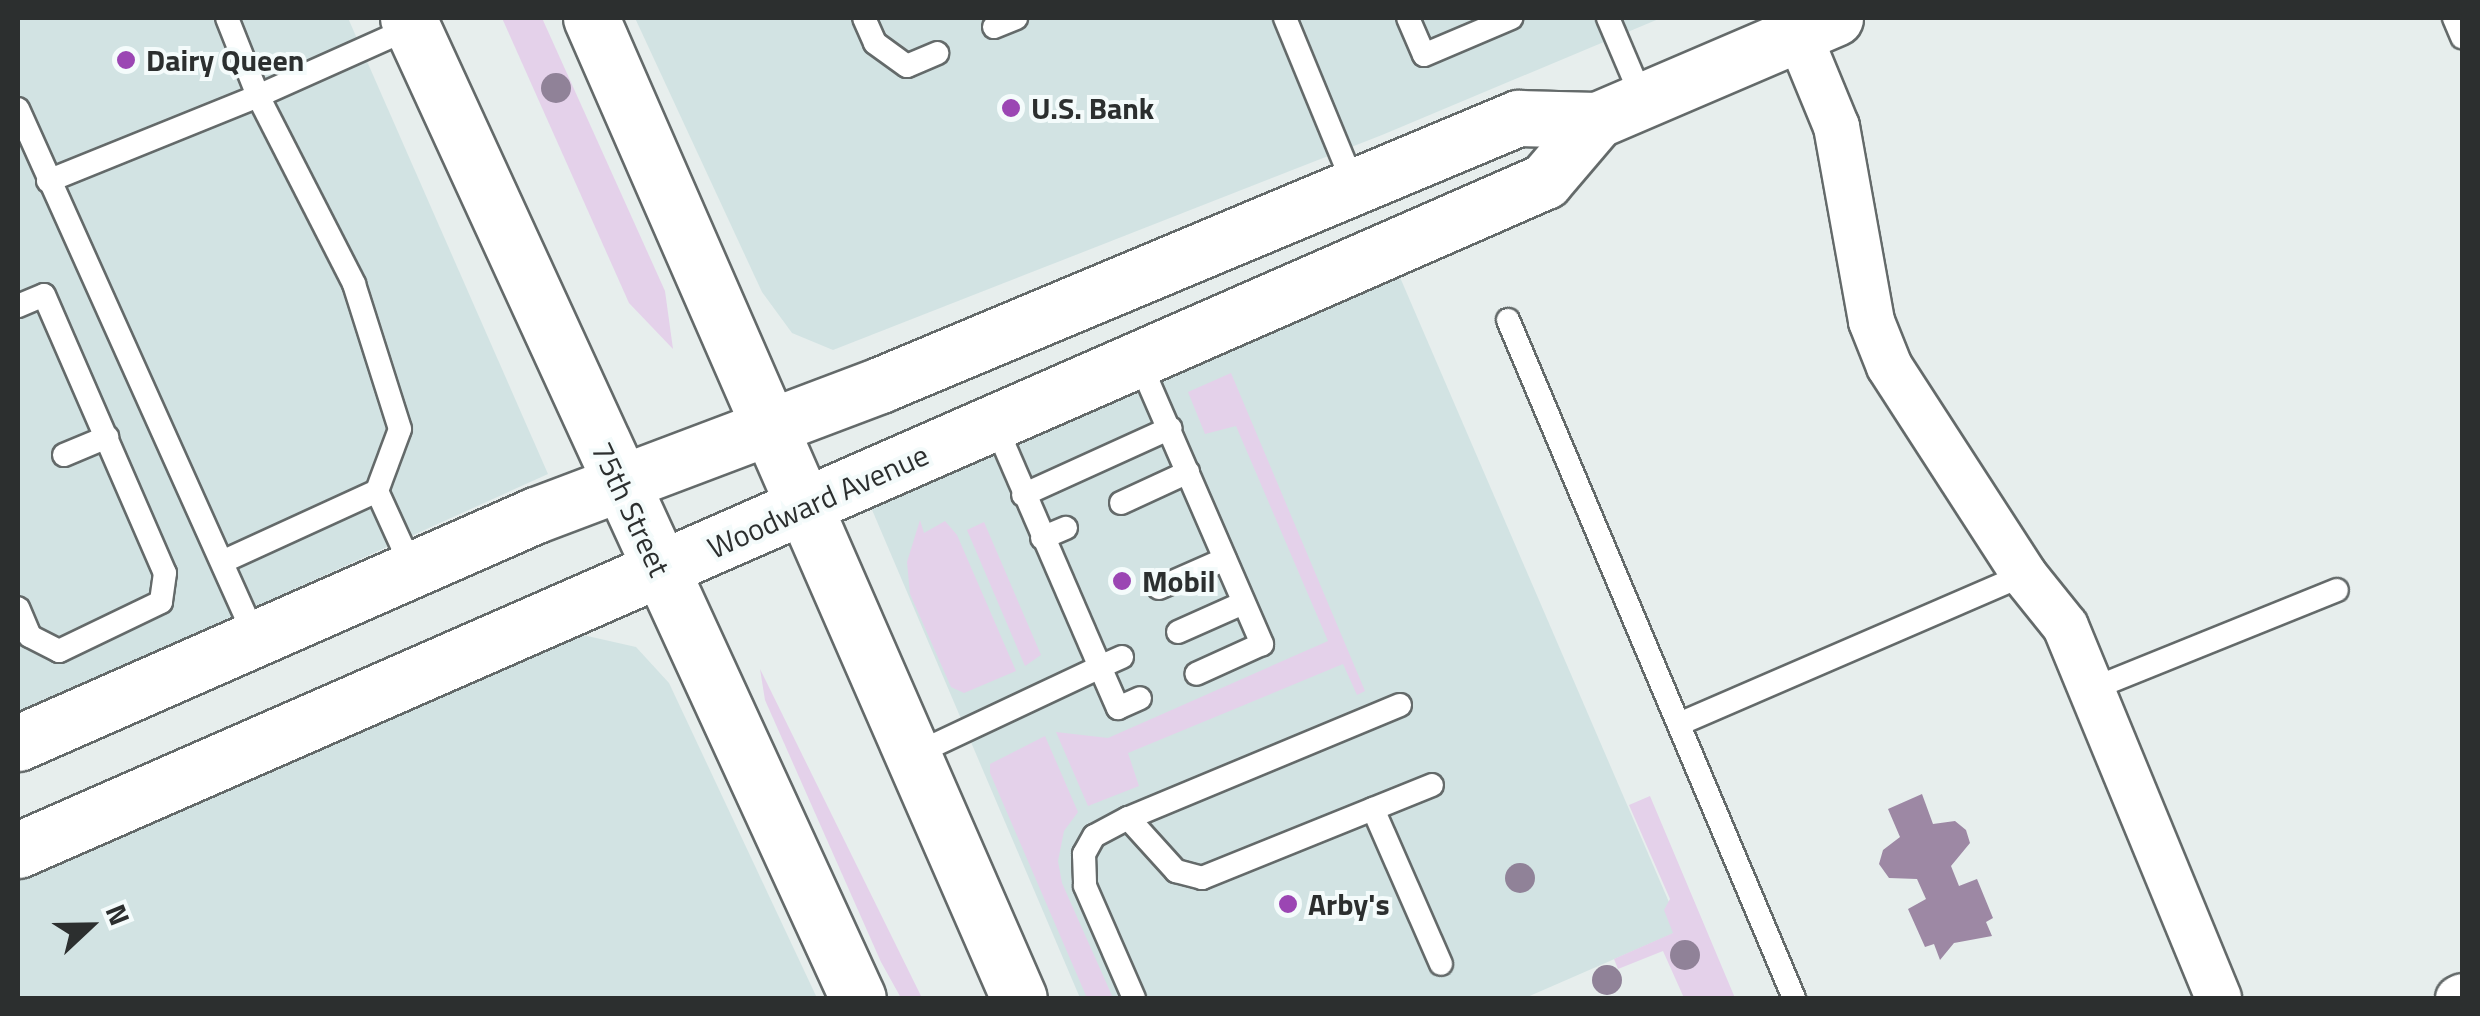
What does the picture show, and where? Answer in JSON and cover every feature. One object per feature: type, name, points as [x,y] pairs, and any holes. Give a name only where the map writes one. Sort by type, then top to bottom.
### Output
[{"type":"main road","points":[[590,18],[1019,998]]},
{"type":"main road","name":"75th Street","points":[[410,22],[858,998]]},
{"type":"main road","name":"Woodward Avenue","points":[[18,743],[619,484],[1518,118],[1620,110],[1816,26]]},
{"type":"main road","name":"Woodward Avenue","points":[[18,850],[1545,182],[1620,110]]},
{"type":"street","points":[[1816,26],[1871,321],[1888,366],[2024,575],[2065,626],[2218,998]]},
{"type":"lane","points":[[222,562],[377,491],[400,430],[354,284],[258,96],[227,18]]},
{"type":"lane","points":[[864,18],[875,43],[908,66],[936,53]]},
{"type":"lane","points":[[994,27],[1016,18]]},
{"type":"lane","points":[[1285,18],[1354,185]]},
{"type":"lane","points":[[1408,18],[1424,55],[1511,18]]},
{"type":"lane","points":[[1608,18],[1620,110]]},
{"type":"lane","points":[[2454,18],[2462,36]]},
{"type":"lane","points":[[48,182],[258,96],[410,22]]},
{"type":"lane","points":[[18,109],[256,639]]},
{"type":"lane","points":[[18,306],[44,295],[165,573],[161,602],[59,651],[24,639],[18,608]]},
{"type":"lane","points":[[1508,320],[1794,998]]},
{"type":"lane","points":[[1139,361],[1262,644],[1196,674]]},
{"type":"lane","points":[[995,424],[1118,708],[1140,698]]},
{"type":"lane","points":[[1024,495],[1171,428]]},
{"type":"lane","points":[[64,455],[107,437]]},
{"type":"lane","points":[[1121,502],[1188,472]]},
{"type":"lane","points":[[377,491],[413,570]]},
{"type":"lane","points":[[1042,538],[1066,528]]},
{"type":"lane","points":[[1159,588],[1225,559]]},
{"type":"lane","points":[[1679,724],[2024,575]]},
{"type":"lane","points":[[2092,689],[2337,590]]},
{"type":"lane","points":[[1178,632],[1243,603]]},
{"type":"lane","points":[[1080,624],[1103,614]]},
{"type":"lane","points":[[913,755],[1122,658]]},
{"type":"lane","points":[[1134,998],[1084,870],[1094,836],[1128,818],[1400,706]]},
{"type":"lane","points":[[1128,818],[1176,871],[1202,878],[1432,784]]},
{"type":"lane","points":[[1373,809],[1441,964]]},
{"type":"shaded area","points":[[18,18],[348,18],[548,474],[18,714]]},
{"type":"shaded area","points":[[502,18],[542,18],[665,291],[673,349],[629,303]]},
{"type":"shaded area","points":[[635,18],[1661,18],[1382,135],[833,350],[792,333],[762,292]]},
{"type":"shaded area","points":[[1399,275],[1681,930],[1525,998],[1080,998],[867,498]]},
{"type":"shaded area","points":[[1231,373],[1365,691],[1357,695],[1343,664],[1128,753],[1139,786],[1088,806],[1056,732],[1108,738],[1328,641],[1236,426],[1205,434],[1188,392]]},
{"type":"shaded area","points":[[920,520],[924,533],[945,521],[957,535],[1016,671],[964,693],[951,687],[910,594],[907,562]]},
{"type":"shaded area","points":[[984,522],[1041,655],[1025,666],[967,530]]},
{"type":"shaded area","points":[[574,633],[636,647],[669,683],[817,998],[18,998],[18,875]]},
{"type":"shaded area","points":[[760,669],[922,998],[901,998],[881,962],[765,700]]},
{"type":"shaded area","points":[[1045,736],[1078,812],[1064,831],[1058,861],[1062,883],[1113,998],[1087,998],[990,773],[990,764]]},
{"type":"shaded area","points":[[1922,794],[1933,824],[1955,821],[1966,830],[1970,843],[1951,866],[1959,886],[1977,879],[1993,918],[1986,922],[1992,936],[1954,943],[1940,960],[1934,944],[1925,947],[1908,909],[1926,899],[1917,879],[1889,878],[1879,864],[1883,850],[1900,837],[1888,809]]},
{"type":"shaded area","points":[[1650,796],[1735,998],[1684,998],[1663,951],[1618,969],[1614,959],[1673,933],[1664,910],[1670,899],[1629,805]]},
{"type":"place","name":"Dairy Queen","points":[[126,60]]},
{"type":"place","name":"U.S. Bank","points":[[1011,108]]},
{"type":"place","name":"Mobil","points":[[1122,581]]},
{"type":"place","name":"Arby's","points":[[1288,904]]}]
